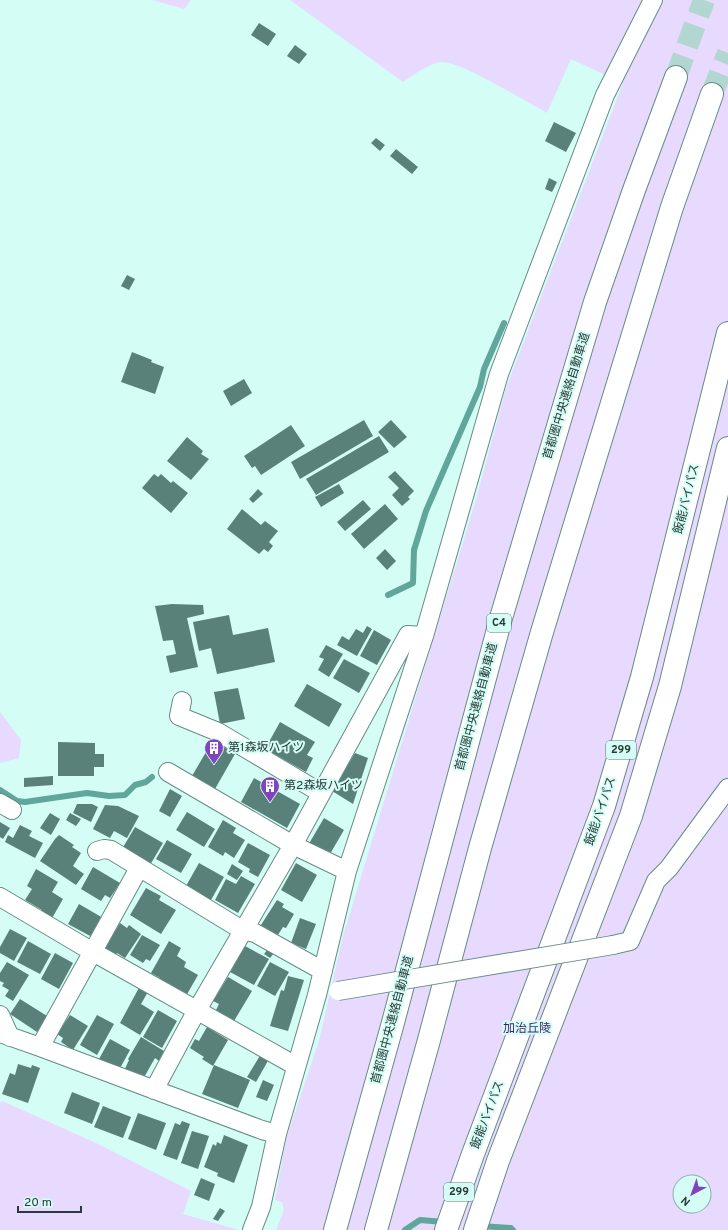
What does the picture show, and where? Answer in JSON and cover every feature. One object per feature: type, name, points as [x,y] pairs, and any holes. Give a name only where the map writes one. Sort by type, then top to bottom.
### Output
[{"type":"highway","name":"首都圏中央連絡自動車道","points":[[335,1230],[391,1030],[501,618],[595,302],[634,190],[676,77]]},
{"type":"highway","points":[[376,1230],[387,1186],[429,1040],[480,848],[542,632],[670,215],[712,94]]},
{"type":"highway","name":"飯能バイパス","points":[[446,1230],[473,1154],[604,806],[642,677],[728,333]]},
{"type":"highway","name":"299","points":[[475,1230],[498,1162],[631,816],[670,686],[728,448]]},
{"type":"street","points":[[252,1230],[261,1207],[277,1134],[317,995],[347,871],[424,636],[499,374],[605,95],[653,0]]},
{"type":"street","points":[[154,1090],[242,930],[293,845],[408,635],[424,636]]},
{"type":"street","points":[[182,701],[180,716],[218,732],[321,793]]},
{"type":"street","points":[[168,772],[293,845],[347,871]]},
{"type":"street","points":[[317,995],[630,941],[656,881],[669,868],[728,788]]},
{"type":"street","points":[[97,851],[104,849],[111,850],[242,930],[255,933],[323,971]]},
{"type":"street","points":[[40,1047],[139,868]]},
{"type":"street","points":[[0,897],[93,952],[296,1066]]},
{"type":"street","points":[[0,1016],[5,1035],[262,1130],[277,1134]]},
{"type":"green space","points":[[152,0],[191,0],[184,9]]},
{"type":"green space","name":"加治丘陵","points":[[290,0],[728,0],[728,1230],[276,1230],[284,1210],[282,1202],[275,1200],[286,1139],[319,1041],[343,936],[477,496],[506,388],[623,83],[571,59],[547,113],[478,75],[451,63],[437,63],[422,70],[403,82]]},
{"type":"green space","points":[[0,712],[21,740],[19,758],[0,763]]},
{"type":"green space","points":[[2,1101],[94,1142],[191,1191],[183,1214],[239,1230],[0,1230],[0,1103]]},
{"type":"building","points":[[259,23],[276,34],[268,46],[251,35]]},
{"type":"building","points":[[295,45],[307,54],[299,64],[287,56]]},
{"type":"building","points":[[554,122],[576,133],[566,152],[545,141]]},
{"type":"building","points":[[376,138],[385,145],[380,151],[371,143]]},
{"type":"building","points":[[396,149],[418,167],[412,174],[390,156]]},
{"type":"building","points":[[549,178],[557,182],[552,192],[545,189]]},
{"type":"building","points":[[127,275],[135,279],[129,290],[121,286]]},
{"type":"building","points":[[132,352],[152,360],[151,362],[164,367],[155,394],[121,382]]},
{"type":"building","points":[[244,379],[252,393],[231,406],[223,391]]},
{"type":"building","points":[[364,420],[373,436],[300,479],[291,462]]},
{"type":"building","points":[[391,420],[407,437],[394,448],[378,432]]},
{"type":"building","points":[[291,425],[305,446],[261,475],[255,466],[252,468],[244,456]]},
{"type":"building","points":[[379,436],[389,452],[316,495],[306,479]]},
{"type":"building","points":[[187,437],[203,451],[201,454],[209,459],[191,480],[167,461]]},
{"type":"building","points":[[395,471],[414,491],[408,497],[410,499],[402,506],[392,495],[399,488],[388,477]]},
{"type":"building","points":[[154,474],[158,477],[161,474],[171,483],[173,481],[188,493],[171,513],[142,488]]},
{"type":"building","points":[[339,484],[344,493],[321,507],[315,497]]},
{"type":"building","points":[[258,489],[263,494],[253,503],[249,499]]},
{"type":"building","points":[[363,500],[371,509],[345,531],[337,522]]},
{"type":"building","points":[[385,504],[398,519],[364,549],[351,534]]},
{"type":"building","points":[[242,509],[261,525],[265,521],[278,531],[269,542],[273,546],[268,552],[264,549],[259,554],[227,529]]},
{"type":"building","points":[[385,549],[396,561],[387,570],[376,558]]},
{"type":"building","points":[[172,604],[203,605],[204,614],[187,618],[198,667],[170,673],[166,656],[176,654],[173,640],[163,641],[155,606]]},
{"type":"building","points":[[229,615],[233,635],[268,628],[275,662],[217,674],[211,648],[199,651],[193,622]]},
{"type":"building","points":[[367,626],[372,629],[357,656],[337,645],[342,636],[349,640],[356,629],[363,633]]},
{"type":"building","points":[[374,630],[391,640],[377,665],[360,656]]},
{"type":"building","points":[[326,645],[343,654],[329,677],[318,670],[324,659],[319,657]]},
{"type":"building","points":[[344,659],[370,673],[359,693],[333,678]]},
{"type":"building","points":[[307,684],[342,704],[329,727],[294,706]]},
{"type":"building","points":[[238,688],[245,719],[220,724],[214,692]]},
{"type":"building","points":[[280,722],[315,742],[307,755],[313,758],[306,772],[265,749]]},
{"type":"building","name":"第1森坂ハイツ","points":[[213,740],[235,754],[215,789],[192,776]]},
{"type":"building","points":[[58,742],[95,743],[95,754],[104,754],[104,767],[94,767],[94,776],[58,776]]},
{"type":"building","points":[[355,753],[368,758],[353,804],[332,791]]},
{"type":"building","points":[[53,776],[53,785],[24,787],[24,778]]},
{"type":"building","name":"第2森坂ハイツ","points":[[254,778],[300,804],[287,828],[241,802]]},
{"type":"building","points":[[170,789],[182,796],[170,817],[159,811]]},
{"type":"building","points":[[77,804],[92,804],[98,807],[91,822],[73,813]]},
{"type":"building","points":[[105,805],[118,806],[139,816],[127,838],[114,831],[110,838],[93,829]]},
{"type":"building","points":[[187,812],[215,829],[204,847],[176,830]]},
{"type":"building","points":[[50,813],[60,819],[51,835],[40,828]]},
{"type":"building","points":[[70,813],[81,819],[76,826],[66,820]]},
{"type":"building","points":[[324,818],[344,830],[327,859],[307,847]]},
{"type":"building","points":[[223,820],[236,828],[233,833],[245,840],[234,858],[225,852],[223,856],[208,847]]},
{"type":"building","points":[[0,822],[10,828],[3,839],[0,837]]},
{"type":"building","points":[[20,825],[32,831],[29,836],[43,843],[35,858],[5,842],[8,835],[13,838]]},
{"type":"building","points":[[135,827],[163,843],[150,865],[122,849]]},
{"type":"building","points":[[59,835],[74,845],[72,847],[81,853],[73,866],[84,874],[76,885],[40,861]]},
{"type":"building","points":[[167,840],[192,854],[181,873],[156,859]]},
{"type":"building","points":[[248,843],[270,855],[258,877],[249,872],[250,869],[238,862]]},
{"type":"building","points":[[199,863],[224,877],[211,900],[186,886]]},
{"type":"building","points":[[296,863],[317,875],[302,902],[281,890]]},
{"type":"building","points":[[232,864],[243,871],[237,880],[227,874]]},
{"type":"building","points":[[93,867],[120,883],[110,898],[105,895],[101,901],[81,889]]},
{"type":"building","points":[[36,869],[58,882],[52,892],[63,899],[51,920],[40,914],[42,910],[25,900],[32,889],[27,886]]},
{"type":"building","points":[[241,876],[255,884],[238,913],[215,900],[226,879],[236,884]]},
{"type":"building","points":[[146,888],[161,896],[159,900],[176,910],[161,934],[130,915]]},
{"type":"building","points":[[277,900],[284,904],[282,907],[294,914],[286,928],[283,927],[276,938],[259,928]]},
{"type":"building","points":[[79,904],[103,918],[92,937],[68,924]]},
{"type":"building","points":[[300,918],[316,924],[306,949],[291,943]]},
{"type":"building","points":[[120,923],[127,928],[129,925],[141,934],[125,958],[117,953],[116,955],[105,948]]},
{"type":"building","points":[[10,929],[27,938],[14,961],[0,953],[0,947]]},
{"type":"building","points":[[142,935],[160,945],[150,961],[146,959],[143,963],[130,955]]},
{"type":"building","points":[[28,941],[51,954],[40,974],[17,962]]},
{"type":"building","points":[[169,941],[181,948],[177,956],[186,962],[184,967],[198,975],[186,996],[159,981],[160,978],[151,973]]},
{"type":"building","points":[[245,946],[269,959],[254,985],[230,972]]},
{"type":"building","points":[[268,949],[274,953],[270,958],[264,954]]},
{"type":"building","points":[[55,953],[73,963],[59,989],[41,979]]},
{"type":"building","points":[[7,962],[29,975],[13,1001],[5,996],[9,990],[2,986],[4,983],[0,981],[0,973]]},
{"type":"building","points":[[270,962],[289,972],[275,996],[257,986]]},
{"type":"building","points":[[288,976],[304,980],[288,1031],[270,1026],[281,990],[284,991]]},
{"type":"building","points":[[228,977],[252,991],[234,1021],[216,1010],[219,1004],[213,1001]]},
{"type":"building","points":[[141,984],[149,990],[141,1004],[154,1012],[140,1035],[120,1023]]},
{"type":"building","points":[[20,999],[47,1016],[37,1032],[10,1014]]},
{"type":"building","points":[[158,1010],[177,1021],[162,1048],[143,1037]]},
{"type":"building","points":[[70,1015],[88,1026],[73,1050],[61,1042],[63,1038],[57,1034]]},
{"type":"building","points":[[97,1015],[114,1024],[97,1055],[80,1045]]},
{"type":"building","points":[[207,1027],[228,1040],[213,1066],[202,1059],[204,1057],[190,1048],[195,1039],[199,1041]]},
{"type":"building","points":[[141,1037],[164,1051],[159,1061],[155,1058],[142,1081],[124,1071],[129,1060],[128,1059]]},
{"type":"building","points":[[110,1039],[130,1050],[119,1070],[99,1059]]},
{"type":"building","points":[[261,1054],[269,1059],[256,1082],[247,1077]]},
{"type":"building","points":[[18,1064],[31,1068],[32,1065],[40,1068],[28,1103],[2,1094],[10,1073],[15,1075]]},
{"type":"building","points":[[214,1065],[250,1080],[238,1108],[202,1094]]},
{"type":"building","points":[[263,1080],[274,1085],[267,1101],[256,1097]]},
{"type":"building","points":[[72,1092],[100,1103],[92,1124],[64,1113]]},
{"type":"building","points":[[103,1106],[131,1117],[123,1138],[94,1127]]},
{"type":"building","points":[[138,1113],[166,1123],[156,1150],[128,1139]]},
{"type":"building","points":[[182,1121],[190,1124],[177,1160],[163,1155],[175,1123],[180,1125]]},
{"type":"building","points":[[192,1131],[209,1136],[198,1169],[181,1163]]},
{"type":"building","points":[[224,1135],[248,1145],[234,1183],[217,1176],[218,1173],[204,1167],[213,1144],[216,1146],[217,1142],[221,1144]]},
{"type":"building","points":[[201,1178],[215,1184],[209,1201],[194,1195]]},
{"type":"building","points":[[220,1208],[225,1211],[218,1221],[213,1219]]},
{"type":"waterway","points":[[388,595],[413,583],[414,550],[426,511],[480,387],[484,369],[504,323]]},
{"type":"waterway","points":[[0,790],[17,801],[25,802],[87,793],[109,796],[125,795],[135,785],[146,782],[152,777]]},
{"type":"waterway","points":[[405,1230],[420,1220],[444,1222]]},
{"type":"waterway","points":[[481,1226],[511,1228],[513,1230]]},
{"type":"tunnel","points":[[676,77],[704,0]]},
{"type":"tunnel","points":[[712,94],[728,53]]},
{"type":"place","name":"第1森坂ハイツ","points":[[214,765]]},
{"type":"place","name":"第2森坂ハイツ","points":[[270,803]]}]
